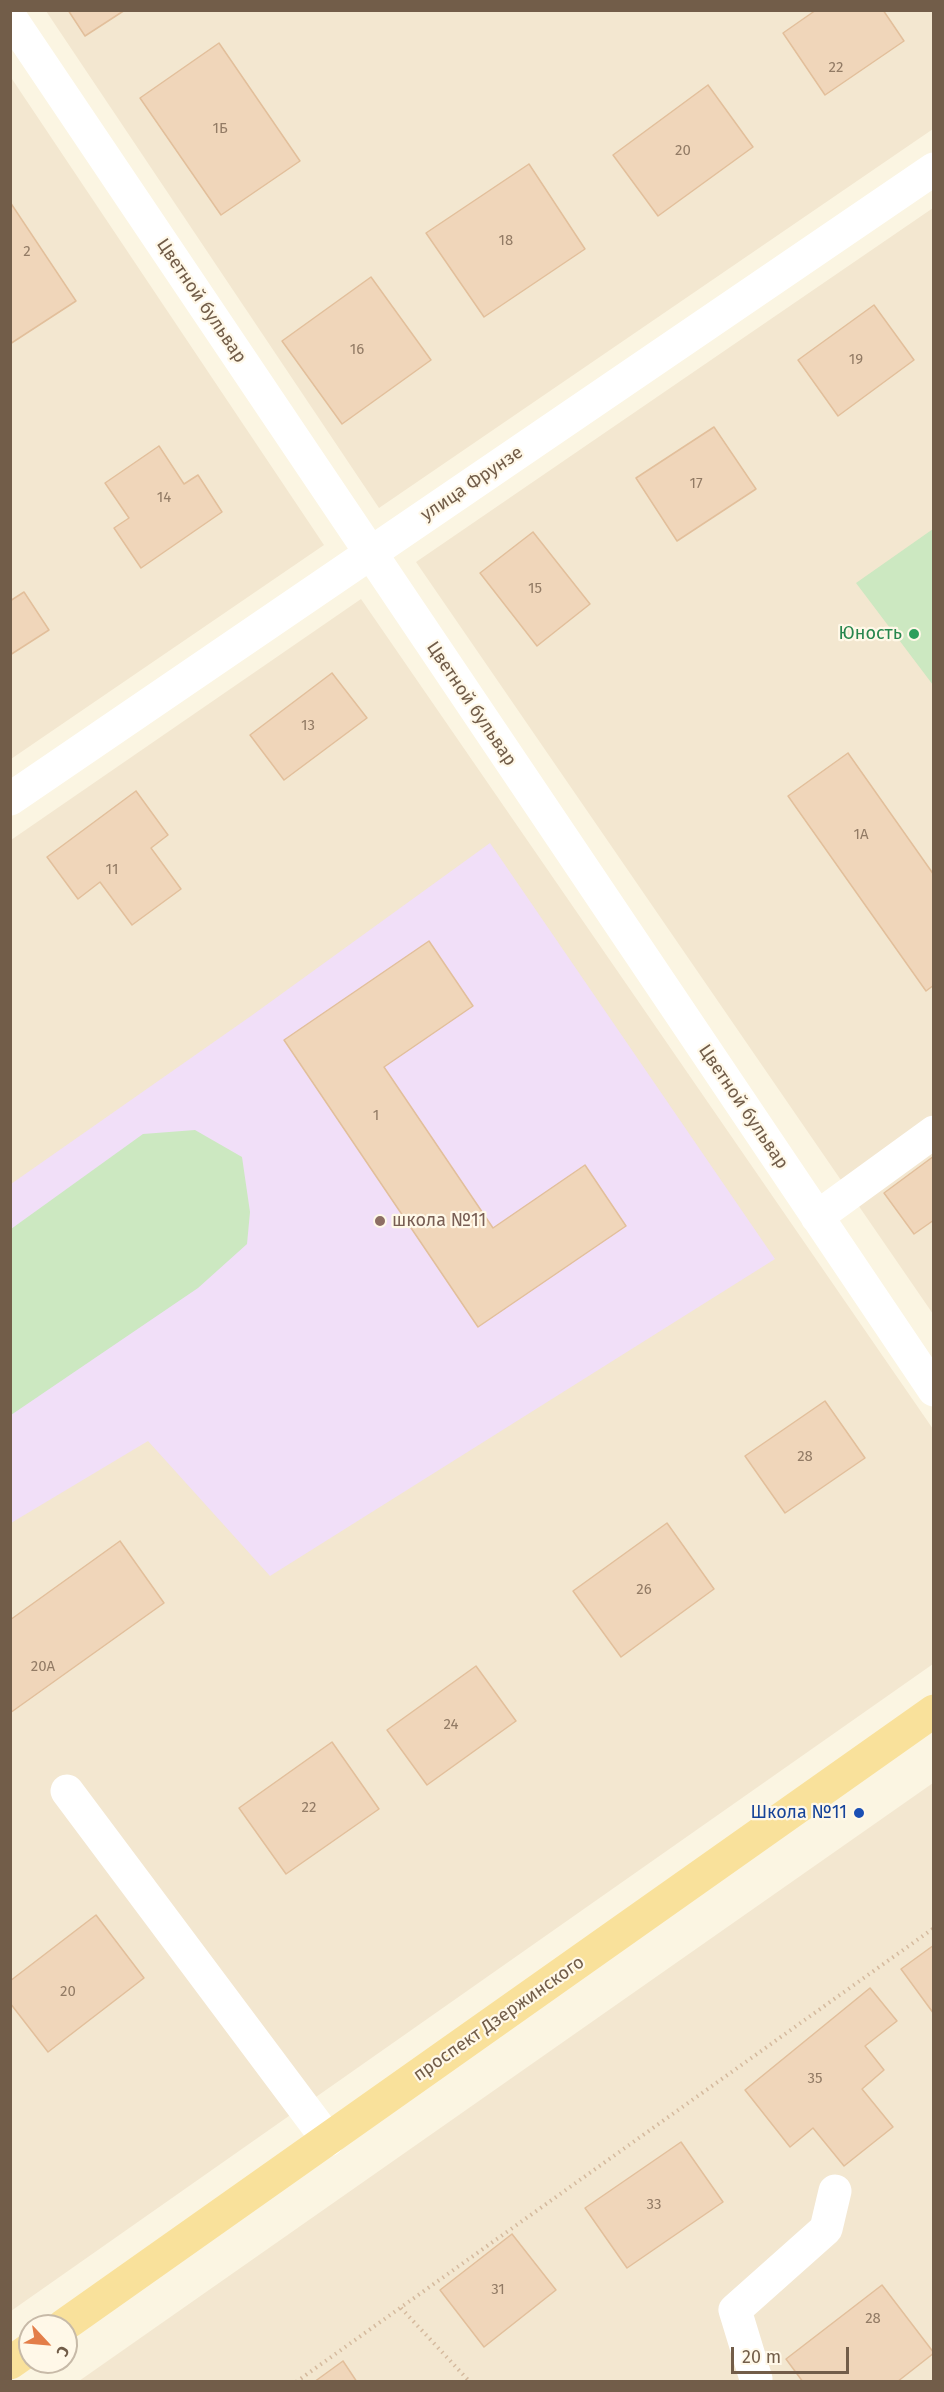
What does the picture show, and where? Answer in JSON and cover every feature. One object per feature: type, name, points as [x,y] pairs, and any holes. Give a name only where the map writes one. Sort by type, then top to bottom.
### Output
[{"type":"main road","name":"проспект Дзержинского","points":[[78,2315],[933,1711]]},
{"type":"street","name":"Цветной бульвар","points":[[10,17],[933,1390]]},
{"type":"street","name":"улица Фрунзе","points":[[10,799],[933,168]]},
{"type":"street","points":[[817,1218],[933,1132]]},
{"type":"street","points":[[67,1791],[328,2140]]},
{"type":"street","points":[[756,2381],[735,2310],[826,2229],[835,2191]]},
{"type":"path","points":[[296,2382],[933,1928]]},
{"type":"path","points":[[402,2308],[470,2382]]},
{"type":"shaded area","points":[[46,11],[933,11],[933,129],[379,508]]},
{"type":"shaded area","points":[[10,76],[324,545],[11,759],[10,759]]},
{"type":"shaded area","points":[[933,208],[933,1314],[416,562]]},
{"type":"shaded area","points":[[361,599],[933,1429],[933,1664],[11,2311],[11,840]]},
{"type":"shaded area","name":"школа №11","points":[[490,843],[775,1259],[270,1576],[148,1441],[11,1523],[11,1184],[251,1016]]},
{"type":"shaded area","points":[[933,1783],[933,2381],[79,2381]]},
{"type":"green space","name":"Юность","points":[[933,529],[933,685],[856,583]]},
{"type":"green space","points":[[195,1130],[242,1157],[250,1212],[247,1244],[198,1288],[11,1415],[11,1229],[143,1134]]},
{"type":"building","points":[[68,10],[125,10],[85,36]]},
{"type":"building","points":[[816,10],[883,10],[904,41],[825,95],[783,33]]},
{"type":"building","points":[[219,43],[300,161],[221,215],[140,98]]},
{"type":"building","points":[[708,85],[753,147],[658,216],[613,155]]},
{"type":"building","points":[[529,164],[585,249],[484,317],[426,233]]},
{"type":"building","points":[[10,202],[76,301],[10,344]]},
{"type":"building","points":[[371,277],[431,360],[342,424],[282,341]]},
{"type":"building","points":[[874,305],[914,360],[838,416],[798,360]]},
{"type":"building","points":[[714,427],[756,489],[677,541],[636,478]]},
{"type":"building","points":[[159,446],[184,484],[198,475],[222,512],[141,568],[114,528],[129,518],[105,483]]},
{"type":"building","points":[[533,532],[590,604],[537,646],[480,573]]},
{"type":"building","points":[[24,592],[49,630],[10,655],[10,601]]},
{"type":"building","points":[[332,673],[367,718],[284,780],[250,735]]},
{"type":"building","points":[[848,753],[934,875],[934,985],[926,991],[788,796]]},
{"type":"building","points":[[136,791],[168,835],[151,848],[181,889],[132,925],[100,882],[78,899],[47,857]]},
{"type":"building","points":[[429,941],[473,1006],[384,1067],[493,1228],[585,1165],[626,1226],[478,1327],[284,1040]]},
{"type":"building","points":[[934,1156],[934,1220],[914,1234],[884,1193]]},
{"type":"building","points":[[825,1401],[865,1458],[785,1513],[745,1456]]},
{"type":"building","points":[[667,1523],[714,1589],[621,1657],[573,1591]]},
{"type":"building","points":[[120,1541],[164,1603],[10,1713],[10,1620]]},
{"type":"building","points":[[476,1666],[516,1721],[427,1785],[387,1730]]},
{"type":"building","points":[[332,1742],[379,1809],[286,1874],[239,1808]]},
{"type":"building","points":[[96,1915],[144,1978],[48,2052],[10,2003],[10,1981]]},
{"type":"building","points":[[934,1945],[934,2014],[901,1969]]},
{"type":"building","points":[[870,1988],[897,2021],[865,2046],[884,2070],[862,2089],[893,2127],[844,2166],[813,2128],[790,2147],[745,2090]]},
{"type":"building","points":[[681,2142],[723,2202],[627,2268],[585,2208]]},
{"type":"building","points":[[512,2234],[556,2290],[484,2347],[440,2290]]},
{"type":"building","points":[[882,2285],[934,2353],[897,2382],[803,2382],[786,2359]]},
{"type":"building","points":[[343,2361],[357,2382],[314,2382]]},
{"type":"place","name":"Юность","points":[[914,634]]},
{"type":"place","name":"школа №11","points":[[380,1221]]},
{"type":"place","name":"Школа №11","points":[[859,1813]]}]
